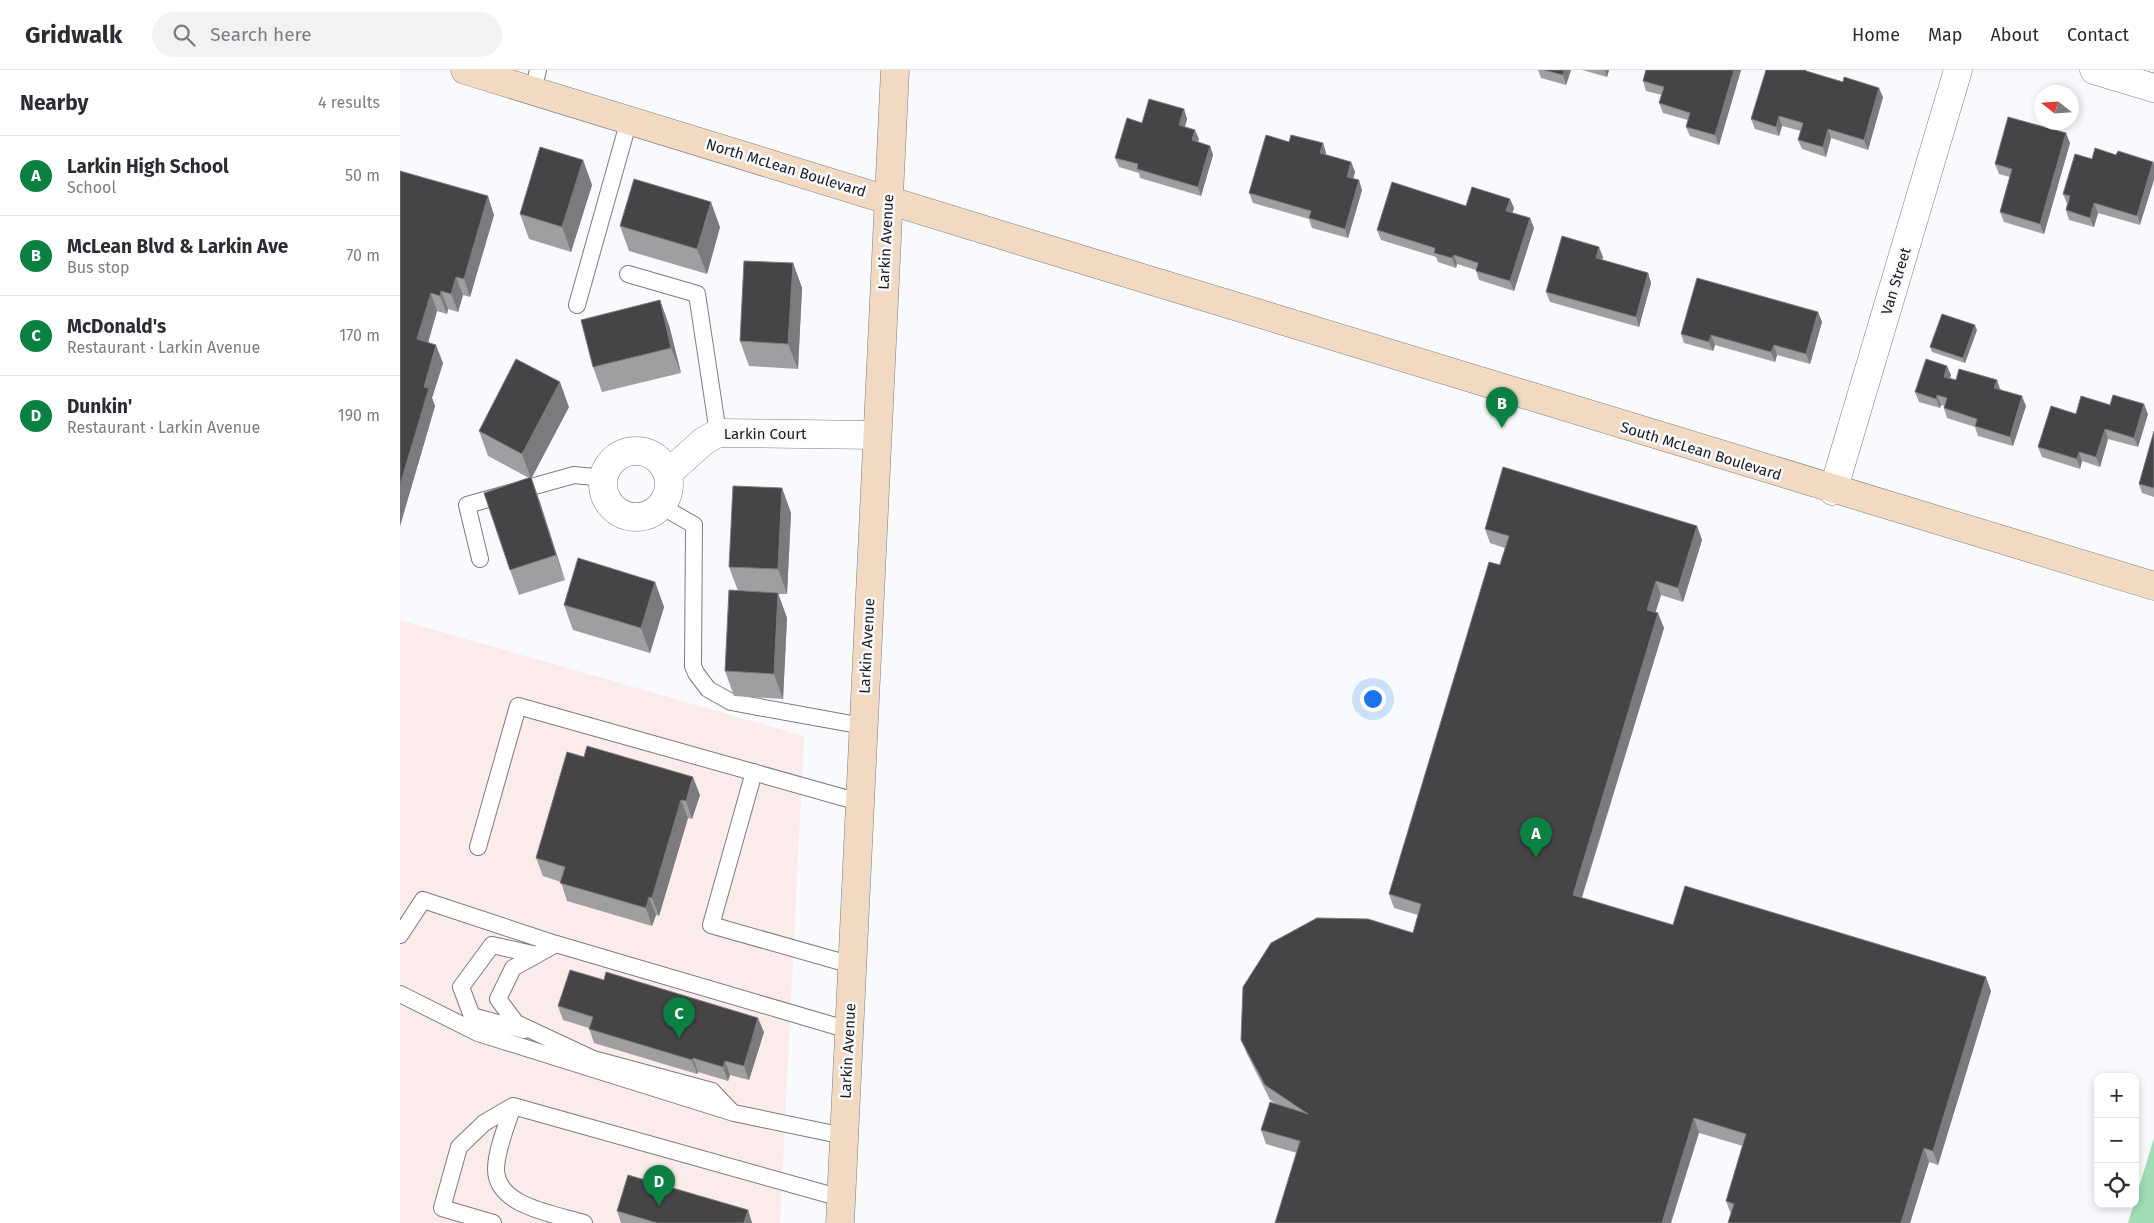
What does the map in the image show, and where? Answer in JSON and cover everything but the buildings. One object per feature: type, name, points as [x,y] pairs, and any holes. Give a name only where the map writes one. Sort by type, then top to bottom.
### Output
[{"type":"main road","name":"North McLean Boulevard","points":[[465,70],[536,80],[630,120],[1250,311]]},
{"type":"main road","name":"Larkin Avenue","points":[[840,1211],[895,70]]},
{"type":"main road","name":"South McLean Boulevard","points":[[1250,311],[1833,491],[2154,586]]},
{"type":"street","name":"Van Street","points":[[1833,491],[1958,70]]},
{"type":"street","points":[[2094,70],[2154,88]]},
{"type":"street","name":"Larkin Court","points":[[668,473],[704,441],[718,433],[877,435]]},
{"type":"street","points":[[631,451],[642,451],[653,455],[662,462],[668,473],[670,484],[668,494],[661,506],[647,516],[636,517],[617,511],[610,504],[605,494],[604,478],[612,462],[620,455],[631,451]]},
{"type":"lane","points":[[576,306],[630,120]]},
{"type":"lane","points":[[628,274],[697,294],[718,433]]},
{"type":"lane","points":[[480,559],[467,505],[574,475],[604,478]]},
{"type":"lane","points":[[661,506],[694,525],[694,666],[696,673],[708,689],[731,702],[863,726]]},
{"type":"lane","points":[[478,847],[518,706],[859,802]]},
{"type":"lane","points":[[754,772],[711,925],[852,965]]},
{"type":"lane","points":[[400,934],[422,900],[556,944],[849,1030]]},
{"type":"lane","points":[[537,955],[492,944],[461,987],[472,1016],[544,1036]]},
{"type":"lane","points":[[556,944],[513,968],[498,999],[516,1023],[593,1059],[712,1091],[734,1113]]},
{"type":"lane","points":[[400,994],[478,1033],[734,1113],[844,1136]]},
{"type":"lane","points":[[492,1223],[442,1208],[459,1147],[484,1123],[513,1106],[840,1211]]},
{"type":"lane","points":[[513,1106],[496,1170],[503,1191],[521,1204],[584,1223]]},
{"type":"shaded area","points":[[400,620],[804,736],[780,1223],[400,1223]]},
{"type":"green space","points":[[2154,1138],[2154,1223],[2128,1223],[2133,1208],[2139,1208],[2139,1187]]},
{"type":"place","name":"McLean Blvd & Larkin Ave","points":[[1502,428]]},
{"type":"place","name":"Larkin High School","points":[[1536,858]]},
{"type":"place","name":"McDonald's","points":[[679,1038]]},
{"type":"place","name":"Dunkin'","points":[[659,1206]]}]
